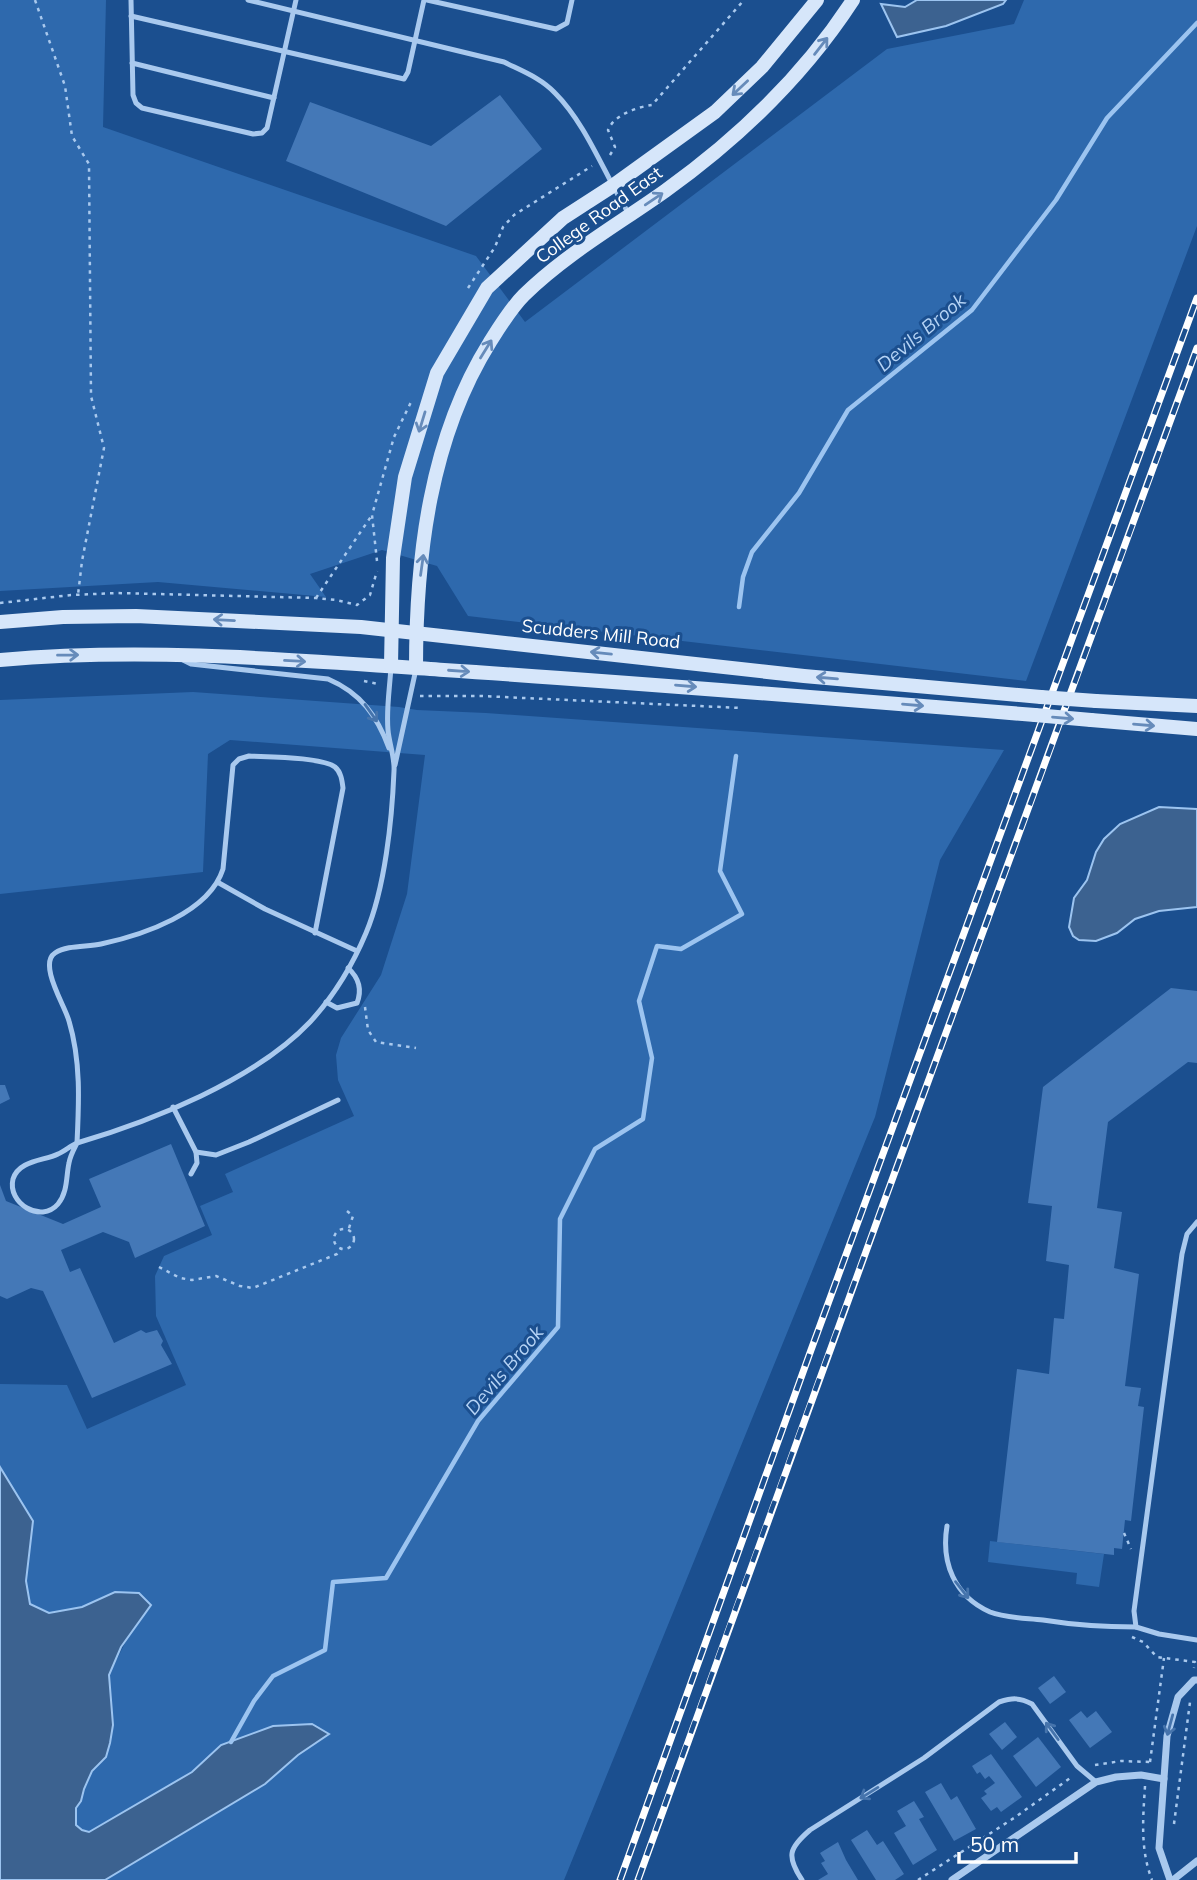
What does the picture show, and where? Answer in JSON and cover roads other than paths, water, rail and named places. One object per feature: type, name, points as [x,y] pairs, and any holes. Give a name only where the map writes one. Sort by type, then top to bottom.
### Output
[{"type":"main road","name":"College Road East","points":[[391,665],[393,558],[405,477],[437,373],[487,288],[562,218],[611,187],[715,112],[762,67],[817,0]]},
{"type":"main road","name":"College Road East","points":[[416,668],[416,608],[439,457],[458,404],[476,365],[504,320],[523,296],[572,254],[717,153],[758,116],[799,75],[853,0]]},
{"type":"main road","name":"Scudders Mill Road","points":[[0,622],[63,617],[136,616],[390,630],[804,676],[1041,697],[1197,706]]},
{"type":"main road","points":[[0,660],[47,656],[172,654],[391,665],[673,685],[1197,729]]},
{"type":"street","points":[[1195,1681],[1178,1697],[1167,1736],[1159,1848],[1172,1880],[1197,1861]]},
{"type":"street","points":[[952,1880],[1097,1782],[1116,1777],[1164,1779]]},
{"type":"lane","points":[[131,0],[133,95],[136,103],[142,108],[253,134],[262,133],[267,128],[296,0]]},
{"type":"lane","points":[[248,0],[504,62],[534,76],[555,92],[577,121],[611,187],[629,215]]},
{"type":"lane","points":[[131,16],[404,79],[425,0],[556,29],[568,23],[572,0]]},
{"type":"lane","points":[[132,63],[274,98]]},
{"type":"lane","points":[[172,654],[191,664],[328,680],[341,685],[355,693],[371,711],[388,746],[394,768]]},
{"type":"lane","points":[[391,665],[388,728],[394,768]]},
{"type":"lane","points":[[315,933],[343,788],[342,777],[336,767],[324,762],[249,755],[239,759],[233,765],[223,869],[219,883],[184,914],[158,928],[100,945],[55,952],[49,958],[48,968],[69,1022],[77,1057],[79,1107],[76,1143],[69,1160],[66,1188],[58,1204],[50,1210],[39,1212],[23,1206],[15,1198],[12,1188],[14,1176],[22,1166],[56,1155],[76,1143],[173,1107],[244,1073],[310,1023],[326,1002],[367,933],[376,903],[388,838],[394,768],[412,696],[416,668]]},
{"type":"lane","points":[[219,883],[315,933],[357,951]]},
{"type":"lane","points":[[326,1002],[337,1008],[357,1003],[359,983],[348,968]]},
{"type":"lane","points":[[196,1152],[216,1155],[248,1143],[338,1100]]},
{"type":"lane","points":[[173,1107],[196,1152],[197,1163],[191,1174]]},
{"type":"lane","points":[[1136,1627],[1134,1611],[1139,1569],[1182,1254],[1188,1234],[1197,1222]]},
{"type":"lane","points":[[947,1526],[944,1551],[956,1582],[970,1599],[990,1612],[1085,1626],[1136,1627],[1197,1640]]},
{"type":"lane","points":[[802,1880],[792,1861],[795,1843],[810,1830],[924,1758],[999,1702],[1013,1698],[1032,1704],[1082,1770],[1097,1782]]},
{"type":"waterway","name":"Devils Brook","points":[[739,607],[743,577],[752,552],[799,493],[848,410],[972,310],[1056,200],[1107,118],[1197,23]]},
{"type":"waterway","name":"Devils Brook","points":[[231,1742],[254,1701],[273,1676],[325,1650],[333,1582],[386,1578],[478,1421],[558,1327],[560,1219],[595,1149],[643,1119],[652,1058],[639,1001],[657,946],[681,949],[742,914],[720,871],[736,756]]},
{"type":"railway","points":[[620,1880],[811,1350],[1197,298]]},
{"type":"railway","points":[[638,1880],[1197,348]]}]
